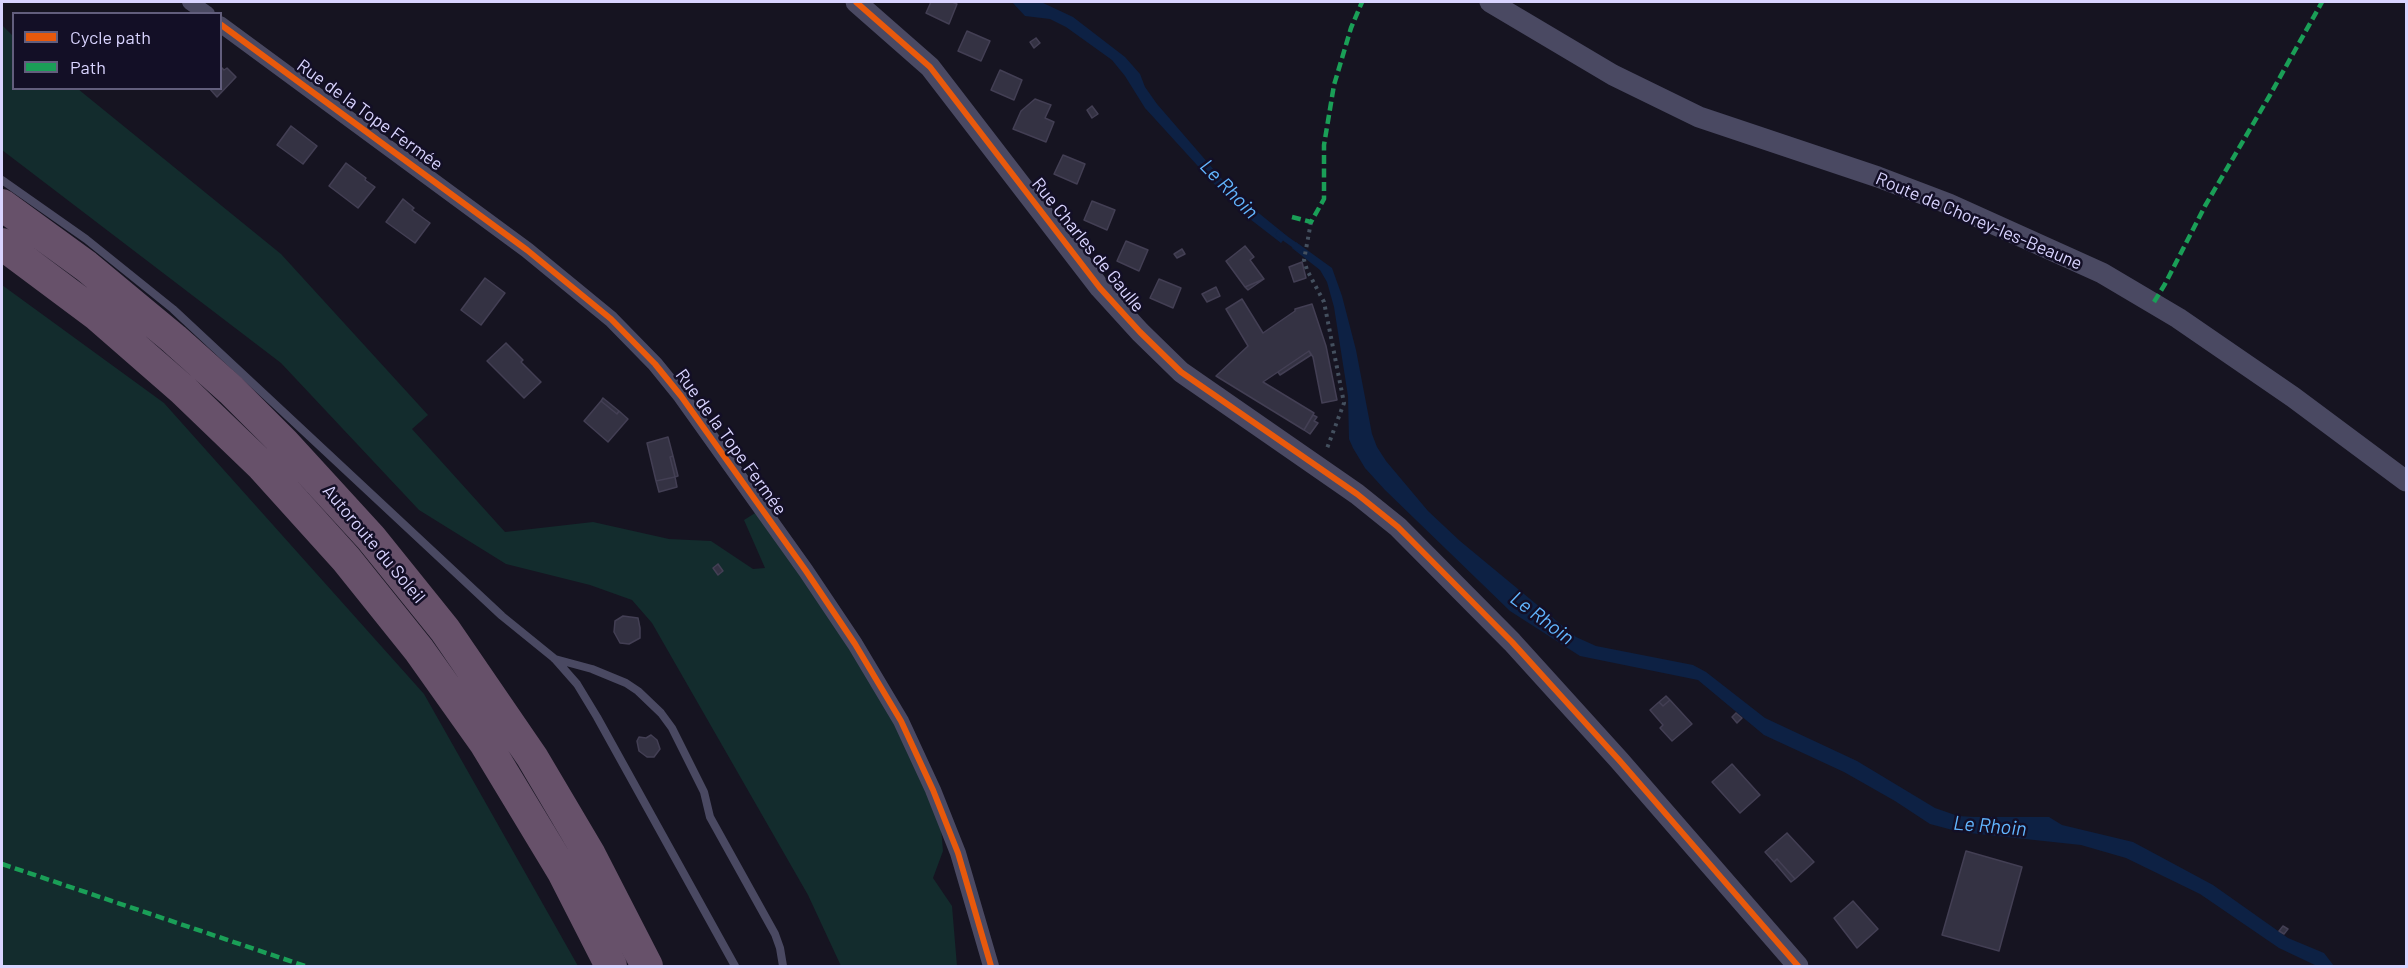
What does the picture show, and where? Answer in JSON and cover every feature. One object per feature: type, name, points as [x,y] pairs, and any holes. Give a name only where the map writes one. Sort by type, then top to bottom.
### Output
[{"type":"highway","name":"Autoroute du Soleil","points":[[2,205],[93,272],[231,390],[284,442],[371,538],[451,638],[532,757],[590,855],[647,966]]},
{"type":"highway","name":"Autoroute du Soleil","points":[[2,244],[97,315],[183,390],[256,460],[346,559],[425,658],[490,750],[563,872],[611,966]]},
{"type":"street","points":[[190,2],[204,12]]},
{"type":"street","name":"Rue Charles de Gaulle","points":[[856,2],[930,67],[1100,288],[1140,332],[1182,372],[1320,467],[1398,527],[1512,642],[1619,760],[1798,966]]},
{"type":"street","name":"Route de Chorey-les-Beaune","points":[[1490,2],[1613,75],[1699,117],[1940,200],[2102,273],[2178,318],[2293,398],[2406,481]]},
{"type":"street","name":"Rue de la Tope Fermée","points":[[222,25],[497,226],[557,274],[635,342],[681,396],[806,571],[855,644],[901,721],[933,790],[958,853],[991,966]]},
{"type":"lane","points":[[2,180],[86,239],[173,309],[502,616],[555,658],[577,684],[597,717],[735,966]]},
{"type":"lane","points":[[555,658],[592,669],[626,683],[661,713],[672,729],[704,792],[710,817],[775,934],[783,966]]},
{"type":"path","points":[[1311,222],[1304,260],[1306,270],[1324,302],[1344,404],[1320,467]]},
{"type":"green space","points":[[2,25],[12,35],[12,90],[79,90],[281,254],[428,415],[412,429],[505,532],[593,522],[669,539],[711,541],[753,569],[765,568],[744,520],[760,510],[894,714],[941,827],[943,851],[933,878],[952,906],[957,966],[841,966],[808,895],[652,623],[632,600],[590,585],[506,564],[419,510],[281,363],[2,150]]},
{"type":"green space","points":[[2,285],[164,403],[424,694],[578,966],[2,966]]},
{"type":"water","points":[[1012,2],[1041,2],[1073,17],[1125,57],[1140,74],[1145,87],[1157,104],[1234,193],[1287,236],[1281,243],[1237,209],[1145,108],[1112,60],[1066,27],[1050,19],[1025,16]]},
{"type":"water","points":[[1296,242],[1332,268],[1356,350],[1372,434],[1386,461],[1428,511],[1460,541],[1576,637],[1596,646],[1693,665],[1706,672],[1765,718],[1857,761],[1935,808],[1958,816],[2049,817],[2062,825],[2133,842],[2213,885],[2288,938],[2324,953],[2334,966],[2317,966],[2279,948],[2200,894],[2126,858],[2081,845],[1960,832],[1930,824],[1844,772],[1764,735],[1698,680],[1580,656],[1510,611],[1385,490],[1365,468],[1353,448],[1349,439],[1348,396],[1334,307],[1327,282],[1320,270],[1292,248]]},
{"type":"building","points":[[931,2],[957,4],[949,24],[926,13]]},
{"type":"building","points":[[967,31],[990,41],[981,61],[958,51]]},
{"type":"building","points":[[1036,38],[1040,43],[1034,48],[1030,42]]},
{"type":"building","points":[[222,68],[224,70],[227,68],[236,77],[217,97],[211,90],[222,90]]},
{"type":"building","points":[[1000,70],[1022,80],[1014,100],[991,90]]},
{"type":"building","points":[[1035,99],[1051,105],[1045,118],[1054,122],[1046,142],[1013,129],[1021,111]]},
{"type":"building","points":[[1092,106],[1098,114],[1092,118],[1087,110]]},
{"type":"building","points":[[291,126],[317,146],[303,164],[277,145]]},
{"type":"building","points":[[1063,155],[1085,164],[1077,184],[1054,174]]},
{"type":"building","points":[[346,163],[375,187],[358,208],[329,186]]},
{"type":"building","points":[[403,199],[414,208],[412,210],[430,223],[415,243],[386,222]]},
{"type":"building","points":[[1092,201],[1115,210],[1107,230],[1084,220]]},
{"type":"building","points":[[1126,241],[1148,250],[1139,271],[1117,261]]},
{"type":"building","points":[[1245,246],[1254,257],[1250,260],[1264,279],[1245,287],[1226,261]]},
{"type":"building","points":[[1182,249],[1185,254],[1177,258],[1174,254]]},
{"type":"building","points":[[1302,262],[1306,278],[1294,282],[1289,267]]},
{"type":"building","points":[[485,278],[505,293],[481,325],[461,310]]},
{"type":"building","points":[[1159,279],[1181,288],[1173,308],[1150,298]]},
{"type":"building","points":[[1264,279],[1248,290],[1245,287]]},
{"type":"building","points":[[1216,287],[1220,296],[1207,302],[1202,294]]},
{"type":"building","points":[[1242,299],[1263,333],[1295,309],[1312,304],[1326,346],[1337,400],[1322,403],[1313,357],[1309,351],[1263,382],[1314,413],[1304,430],[1216,376],[1248,346],[1226,309]]},
{"type":"building","points":[[506,343],[541,382],[524,398],[487,361]]},
{"type":"building","points":[[1309,351],[1311,355],[1280,375],[1278,372]]},
{"type":"building","points":[[603,398],[619,411],[617,414],[601,401]]},
{"type":"building","points":[[601,401],[617,414],[619,411],[628,419],[608,442],[584,421]]},
{"type":"building","points":[[1313,415],[1317,417],[1314,421],[1318,423],[1310,434],[1304,430]]},
{"type":"building","points":[[668,437],[675,477],[656,481],[647,443]]},
{"type":"building","points":[[673,456],[678,476],[675,477],[670,457]]},
{"type":"building","points":[[675,477],[677,487],[659,492],[656,481]]},
{"type":"building","points":[[718,564],[723,571],[718,575],[713,568]]},
{"type":"building","points":[[623,616],[638,618],[640,638],[629,644],[620,643],[614,632],[615,621]]},
{"type":"building","points":[[1666,696],[1670,700],[1663,706],[1659,702]]},
{"type":"building","points":[[1670,700],[1692,724],[1672,741],[1660,728],[1663,725],[1650,710],[1659,702],[1663,706]]},
{"type":"building","points":[[1736,713],[1742,718],[1737,723],[1732,717]]},
{"type":"building","points":[[651,735],[657,740],[660,749],[654,757],[647,757],[639,751],[637,741],[639,737],[646,738]]},
{"type":"building","points":[[1732,764],[1760,795],[1740,813],[1712,782]]},
{"type":"building","points":[[1787,833],[1814,862],[1795,879],[1777,859],[1774,862],[1765,852]]},
{"type":"building","points":[[1966,851],[2022,867],[1999,951],[1942,935]]},
{"type":"building","points":[[1777,859],[1795,879],[1791,882],[1774,862]]},
{"type":"building","points":[[1853,901],[1878,929],[1857,948],[1834,918]]},
{"type":"building","points":[[2283,926],[2288,929],[2284,934],[2279,931]]},
{"type":"waterway","name":"Le Rhoin","points":[[1279,234],[1300,249]]},
{"type":"marked path","points":[[1292,217],[1311,222],[1324,199],[1324,145],[1334,85],[1351,28],[1362,2]]},
{"type":"marked path","points":[[2154,302],[2205,206],[2322,2]]},
{"type":"marked path","points":[[2,864],[305,966]]},
{"type":"cycle path","points":[[856,2],[930,67],[1100,288],[1140,332],[1181,372],[1357,494],[1398,527],[1512,642],[1619,760],[1798,966]]},
{"type":"cycle path","points":[[222,25],[527,250],[611,319],[655,364],[681,396],[806,571],[855,644],[901,721],[933,790],[958,853],[991,966]]}]
